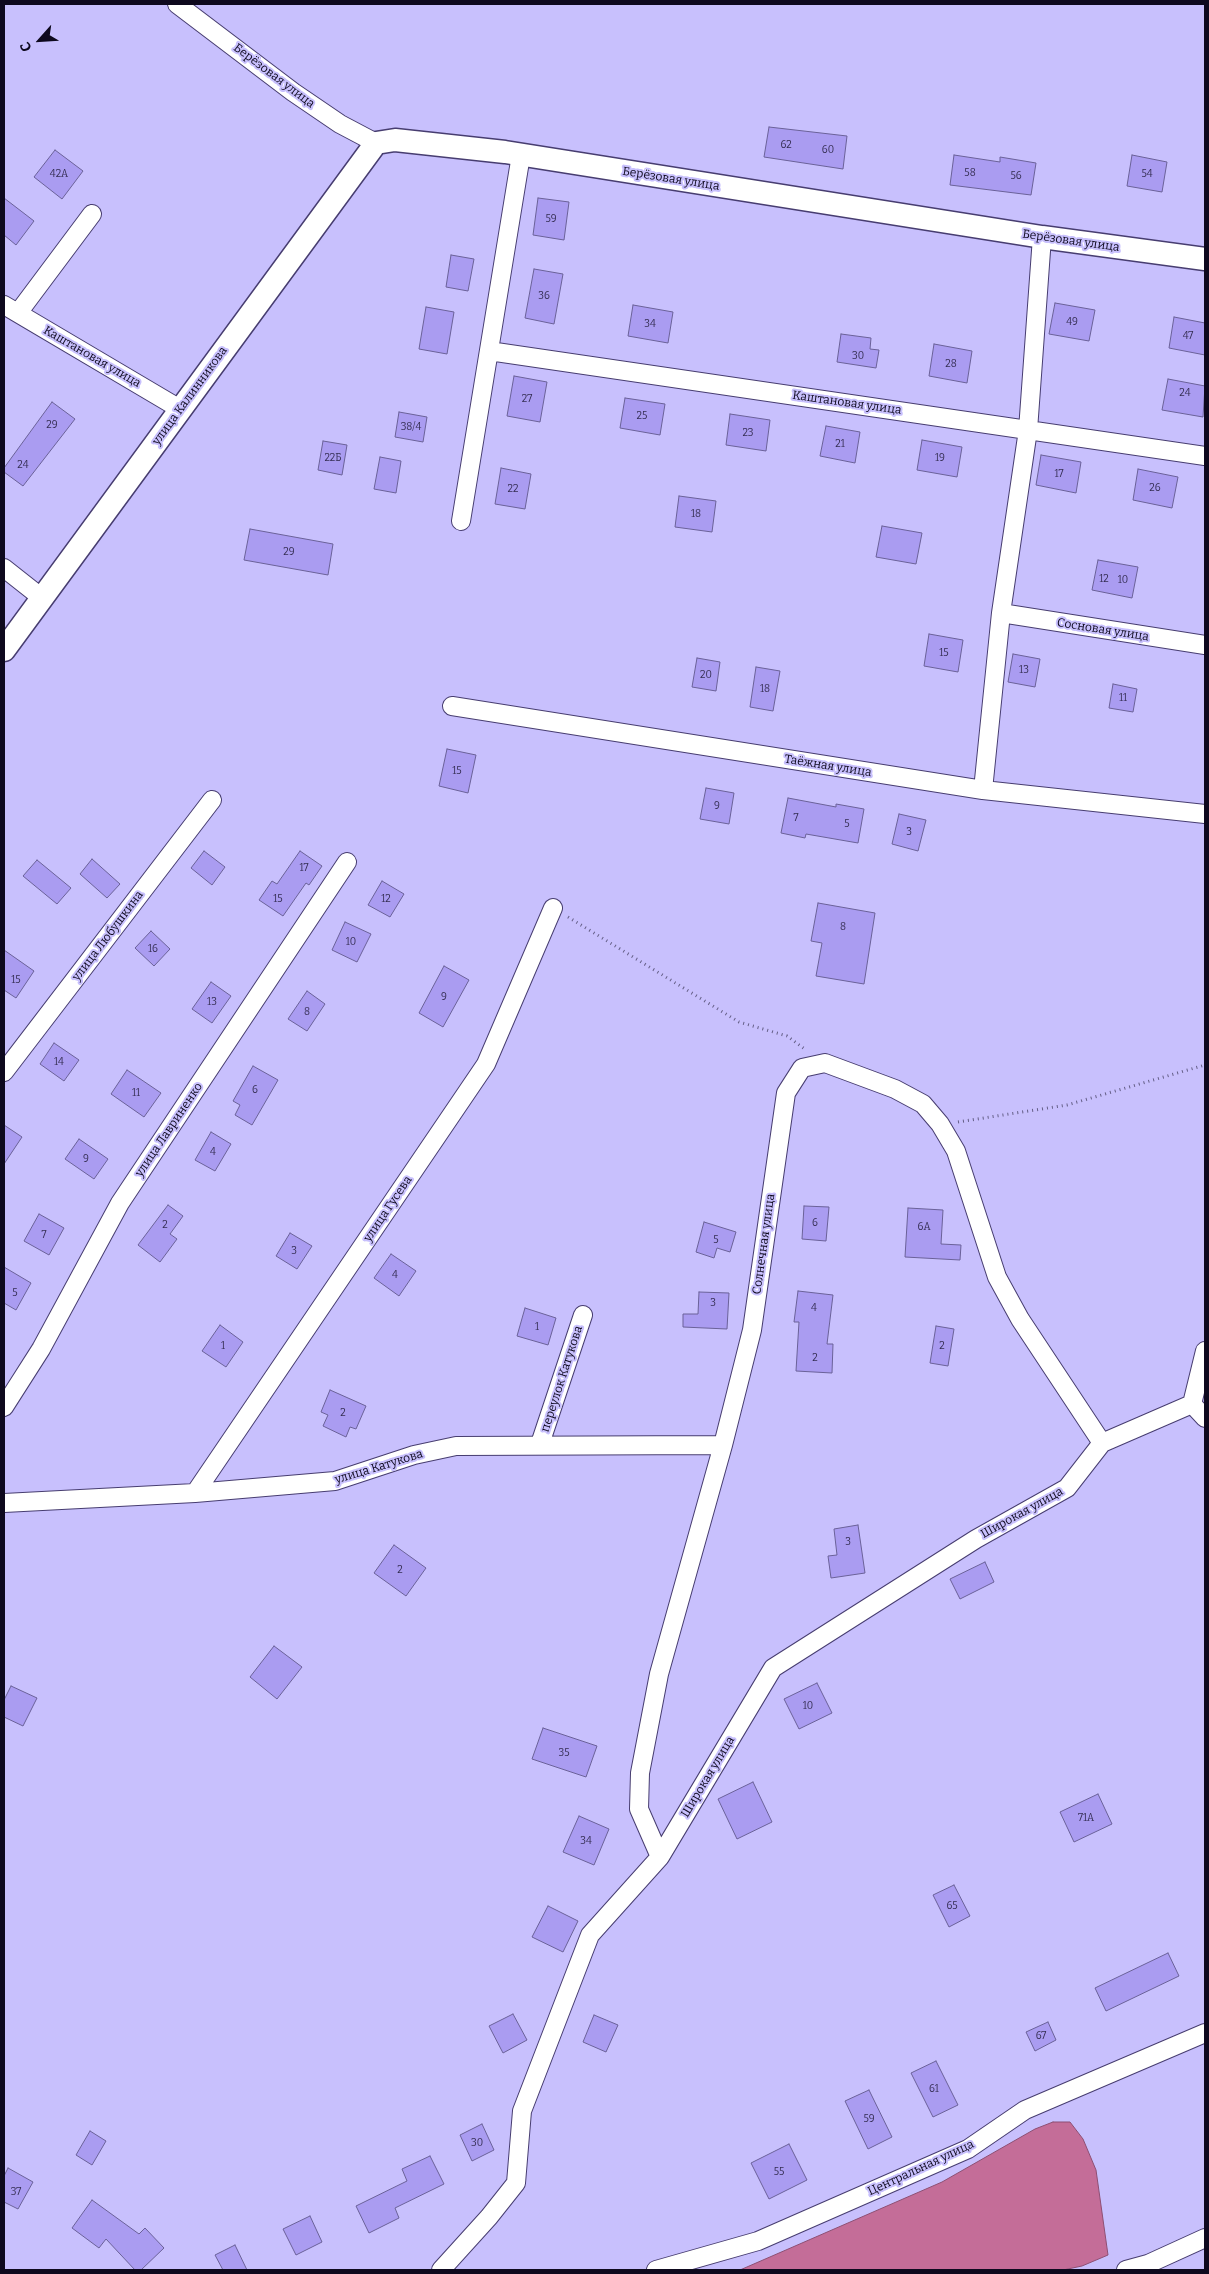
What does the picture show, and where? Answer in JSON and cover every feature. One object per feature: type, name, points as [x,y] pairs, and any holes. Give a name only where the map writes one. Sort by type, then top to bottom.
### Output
[{"type":"main road","name":"Берёзовая улица","points":[[376,143],[395,140],[521,155],[1042,237],[1205,259]]},
{"type":"main road","name":"улица Калинникова","points":[[4,650],[376,143]]},
{"type":"street","name":"Берёзовая улица","points":[[177,4],[293,92],[340,124],[376,143]]},
{"type":"street","points":[[461,521],[521,155]]},
{"type":"street","points":[[11,309],[92,214]]},
{"type":"street","points":[[983,790],[1001,614],[1028,430],[1042,237]]},
{"type":"street","name":"Каштановая улица","points":[[11,309],[180,409]]},
{"type":"street","name":"Каштановая улица","points":[[489,351],[1205,456]]},
{"type":"street","points":[[4,568],[42,598]]},
{"type":"street","name":"Сосновая улица","points":[[1001,614],[1205,646]]},
{"type":"street","name":"Таёжная улица","points":[[452,706],[983,790],[1205,814]]},
{"type":"street","name":"улица Любушкина","points":[[4,1072],[212,800]]},
{"type":"street","name":"улица Лавриненко","points":[[4,1407],[41,1349],[120,1203],[347,862]]},
{"type":"street","name":"улица Гусева","points":[[195,1493],[486,1064],[553,908]]},
{"type":"street","points":[[825,1063],[895,1089],[923,1104],[940,1124],[956,1151],[998,1276],[1020,1319],[1102,1443],[1192,1404]]},
{"type":"street","name":"Солнечная улица","points":[[660,1856],[639,1809],[640,1773],[659,1674],[723,1445],[752,1330],[786,1093],[802,1068],[825,1063]]},
{"type":"street","name":"переулок Катукова","points":[[540,1444],[583,1315]]},
{"type":"street","points":[[1192,1404],[1205,1351]]},
{"type":"street","points":[[1192,1404],[1205,1418]]},
{"type":"street","name":"Широкая улица","points":[[441,2270],[489,2217],[516,2182],[522,2112],[590,1935],[660,1856],[773,1668],[976,1539],[1067,1488],[1102,1443]]},
{"type":"street","name":"улица Катукова","points":[[4,1503],[195,1493],[335,1481],[414,1455],[456,1446],[540,1444],[723,1445]]},
{"type":"street","name":"Центральная улица","points":[[656,2270],[758,2241],[968,2149],[1025,2110],[1205,2034]]},
{"type":"street","points":[[1126,2270],[1148,2264],[1205,2238]]},
{"type":"path","points":[[553,908],[739,1022],[786,1036],[825,1063]]},
{"type":"path","points":[[940,1124],[1067,1105],[1205,1065]]},
{"type":"shaded area","points":[[1053,2122],[1070,2122],[1083,2139],[1096,2170],[1108,2255],[1082,2266],[1063,2270],[740,2270],[942,2182],[1035,2129]]},
{"type":"building","points":[[769,127],[847,136],[843,169],[764,157]]},
{"type":"building","points":[[55,150],[83,171],[62,199],[34,177]]},
{"type":"building","points":[[954,155],[1000,162],[1000,157],[1036,163],[1031,195],[950,185]]},
{"type":"building","points":[[1132,155],[1167,162],[1162,192],[1127,186]]},
{"type":"building","points":[[4,198],[34,221],[16,245],[4,235]]},
{"type":"building","points":[[538,198],[569,202],[564,240],[533,235]]},
{"type":"building","points":[[451,255],[474,259],[468,291],[446,287]]},
{"type":"building","points":[[534,269],[563,274],[554,324],[525,318]]},
{"type":"building","points":[[1055,303],[1095,310],[1089,341],[1049,334]]},
{"type":"building","points":[[633,305],[673,312],[668,343],[628,336]]},
{"type":"building","points":[[426,307],[454,312],[447,354],[419,349]]},
{"type":"building","points":[[1174,317],[1205,323],[1205,355],[1169,348]]},
{"type":"building","points":[[841,334],[871,338],[870,349],[879,350],[876,368],[837,362]]},
{"type":"building","points":[[934,344],[972,351],[967,383],[929,376]]},
{"type":"building","points":[[514,376],[547,382],[540,422],[507,416]]},
{"type":"building","points":[[1168,379],[1205,386],[1203,417],[1162,410]]},
{"type":"building","points":[[625,398],[665,404],[660,435],[620,428]]},
{"type":"building","points":[[52,402],[75,419],[23,486],[4,472],[4,468]]},
{"type":"building","points":[[399,412],[427,417],[423,442],[395,437]]},
{"type":"building","points":[[730,414],[770,420],[766,451],[726,445]]},
{"type":"building","points":[[826,426],[860,432],[855,463],[820,456]]},
{"type":"building","points":[[922,440],[962,447],[957,477],[917,470]]},
{"type":"building","points":[[323,441],[347,445],[342,475],[318,470]]},
{"type":"building","points":[[1041,455],[1081,462],[1076,493],[1036,485]]},
{"type":"building","points":[[380,457],[401,461],[396,493],[374,489]]},
{"type":"building","points":[[501,468],[531,474],[525,509],[495,504]]},
{"type":"building","points":[[1138,469],[1178,477],[1172,508],[1133,500]]},
{"type":"building","points":[[679,496],[716,501],[712,532],[675,527]]},
{"type":"building","points":[[882,526],[922,533],[916,564],[876,557]]},
{"type":"building","points":[[250,529],[333,544],[328,575],[244,560]]},
{"type":"building","points":[[1098,560],[1138,567],[1132,598],[1092,590]]},
{"type":"building","points":[[929,634],[963,640],[958,672],[924,666]]},
{"type":"building","points":[[1013,654],[1040,659],[1035,687],[1008,682]]},
{"type":"building","points":[[697,658],[720,662],[716,691],[692,687]]},
{"type":"building","points":[[756,667],[780,671],[773,711],[750,707]]},
{"type":"building","points":[[1113,684],[1137,689],[1133,712],[1109,708]]},
{"type":"building","points":[[447,749],[476,755],[468,793],[439,786]]},
{"type":"building","points":[[706,788],[734,793],[729,824],[700,819]]},
{"type":"building","points":[[788,798],[836,807],[836,804],[864,809],[858,843],[806,834],[805,838],[781,833]]},
{"type":"building","points":[[899,814],[926,820],[918,851],[892,844]]},
{"type":"building","points":[[204,851],[225,867],[212,885],[191,868]]},
{"type":"building","points":[[300,851],[322,866],[309,885],[306,883],[283,916],[259,900],[272,881],[277,884]]},
{"type":"building","points":[[92,859],[120,884],[107,898],[80,874]]},
{"type":"building","points":[[37,860],[71,888],[57,904],[23,876]]},
{"type":"building","points":[[382,881],[404,894],[390,917],[368,905]]},
{"type":"building","points":[[818,903],[875,913],[864,984],[816,976],[822,943],[811,941]]},
{"type":"building","points":[[345,922],[371,934],[357,962],[332,950]]},
{"type":"building","points":[[151,931],[170,949],[154,966],[135,948]]},
{"type":"building","points":[[4,950],[34,971],[16,998],[4,990]]},
{"type":"building","points":[[444,966],[469,980],[443,1027],[419,1013]]},
{"type":"building","points":[[211,982],[231,996],[212,1023],[192,1009]]},
{"type":"building","points":[[307,991],[325,1004],[307,1031],[288,1019]]},
{"type":"building","points":[[54,1043],[79,1060],[64,1081],[40,1064]]},
{"type":"building","points":[[253,1066],[278,1080],[252,1125],[235,1115],[240,1105],[233,1101]]},
{"type":"building","points":[[127,1070],[161,1093],[144,1117],[111,1094]]},
{"type":"building","points":[[4,1125],[22,1137],[4,1164]]},
{"type":"building","points":[[211,1132],[231,1144],[215,1171],[195,1160]]},
{"type":"building","points":[[79,1139],[108,1159],[94,1179],[65,1159]]},
{"type":"building","points":[[168,1205],[183,1216],[170,1234],[177,1239],[160,1262],[138,1245]]},
{"type":"building","points":[[804,1206],[829,1207],[826,1241],[802,1239]]},
{"type":"building","points":[[908,1208],[943,1210],[941,1244],[961,1245],[960,1260],[905,1257]]},
{"type":"building","points":[[39,1214],[64,1228],[49,1255],[24,1241]]},
{"type":"building","points":[[704,1222],[736,1232],[730,1252],[717,1248],[714,1258],[696,1252]]},
{"type":"building","points":[[290,1233],[312,1246],[297,1269],[276,1256]]},
{"type":"building","points":[[391,1254],[416,1271],[399,1296],[374,1278]]},
{"type":"building","points":[[4,1267],[31,1283],[16,1310],[4,1303]]},
{"type":"building","points":[[798,1291],[833,1295],[827,1344],[833,1344],[832,1373],[796,1371],[799,1322],[794,1322]]},
{"type":"building","points":[[699,1292],[729,1293],[727,1329],[683,1327],[683,1314],[698,1314]]},
{"type":"building","points":[[525,1308],[556,1318],[548,1345],[517,1336]]},
{"type":"building","points":[[220,1325],[243,1342],[226,1367],[202,1351]]},
{"type":"building","points":[[936,1326],[954,1329],[948,1366],[930,1363]]},
{"type":"building","points":[[330,1390],[366,1406],[356,1429],[350,1427],[346,1437],[323,1426],[328,1415],[321,1412]]},
{"type":"building","points":[[858,1525],[865,1573],[831,1578],[828,1556],[837,1555],[834,1529]]},
{"type":"building","points":[[394,1545],[426,1568],[406,1596],[374,1573]]},
{"type":"building","points":[[985,1562],[994,1582],[960,1599],[950,1579]]},
{"type":"building","points":[[274,1646],[302,1667],[277,1699],[250,1677]]},
{"type":"building","points":[[817,1683],[832,1713],[799,1729],[784,1699]]},
{"type":"building","points":[[11,1686],[37,1698],[23,1726],[4,1717],[4,1700]]},
{"type":"building","points":[[543,1728],[597,1746],[586,1777],[532,1759]]},
{"type":"building","points":[[753,1782],[772,1822],[737,1839],[718,1799]]},
{"type":"building","points":[[1098,1794],[1112,1824],[1074,1842],[1060,1812]]},
{"type":"building","points":[[579,1816],[609,1829],[594,1865],[563,1852]]},
{"type":"building","points":[[954,1885],[970,1916],[949,1927],[933,1895]]},
{"type":"building","points":[[548,1906],[578,1921],[563,1952],[532,1937]]},
{"type":"building","points":[[1168,1953],[1179,1976],[1106,2011],[1095,1988]]},
{"type":"building","points":[[513,2014],[527,2040],[503,2053],[489,2026]]},
{"type":"building","points":[[594,2015],[618,2025],[606,2052],[583,2042]]},
{"type":"building","points":[[1048,2022],[1056,2040],[1035,2051],[1026,2032]]},
{"type":"building","points":[[936,2061],[958,2105],[933,2117],[911,2073]]},
{"type":"building","points":[[869,2090],[892,2137],[868,2149],[845,2101]]},
{"type":"building","points":[[482,2124],[494,2150],[472,2161],[460,2135]]},
{"type":"building","points":[[90,2131],[106,2141],[92,2165],[76,2155]]},
{"type":"building","points":[[789,2144],[807,2180],[769,2199],[751,2163]]},
{"type":"building","points":[[430,2156],[444,2184],[395,2208],[399,2218],[369,2233],[356,2206],[407,2181],[402,2169]]},
{"type":"building","points":[[8,2168],[33,2182],[18,2209],[4,2202],[4,2176]]},
{"type":"building","points":[[92,2200],[139,2234],[145,2228],[164,2248],[141,2270],[135,2270],[106,2239],[99,2248],[72,2228]]},
{"type":"building","points":[[310,2216],[322,2242],[296,2255],[283,2229]]},
{"type":"building","points":[[235,2245],[247,2270],[223,2270],[215,2255]]}]
